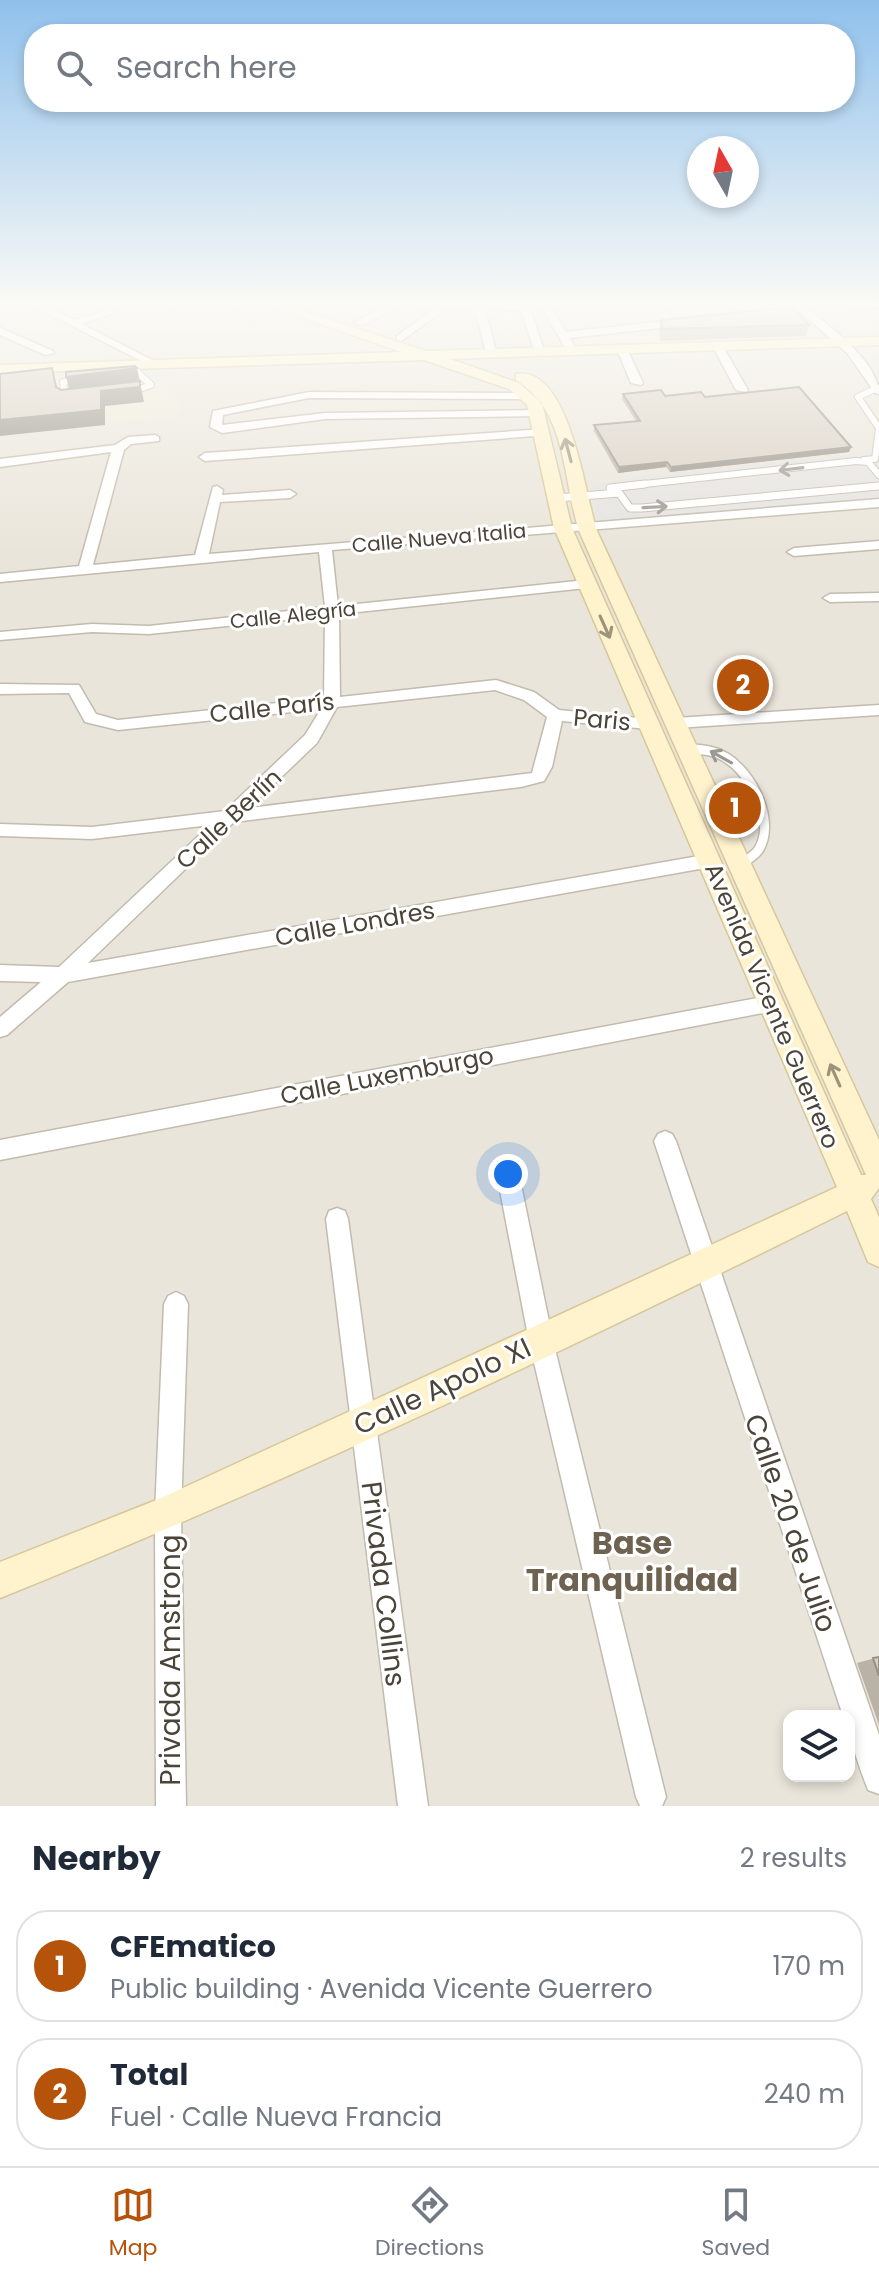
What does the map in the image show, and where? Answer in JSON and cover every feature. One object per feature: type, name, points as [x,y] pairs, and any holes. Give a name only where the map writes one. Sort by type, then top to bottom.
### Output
[{"type":"main road","points":[[505,386],[537,414]]},
{"type":"main road","name":"Avenida Vicente Guerrero","points":[[536,386],[549,395],[556,405],[586,526],[740,865],[868,1128],[879,1171]]},
{"type":"main road","name":"Avenida Vicente Guerrero","points":[[537,414],[563,528],[773,1003],[866,1187],[879,1252]]},
{"type":"main road","name":"Calle Apolo XI","points":[[0,1580],[168,1513],[704,1266],[866,1187]]},
{"type":"street","points":[[740,386],[742,390]]},
{"type":"street","points":[[309,395],[537,414],[325,416],[222,430],[216,427],[217,413],[309,395]]},
{"type":"street","points":[[205,457],[537,414]]},
{"type":"street","points":[[0,463],[118,448],[128,441],[155,439]]},
{"type":"street","points":[[85,570],[118,448]]},
{"type":"street","points":[[201,559],[216,494],[290,494]]},
{"type":"street","name":"Calle Nueva Italia","points":[[0,578],[325,547],[879,503]]},
{"type":"street","points":[[794,552],[879,545]]},
{"type":"street","name":"Calle Berlín","points":[[0,1029],[63,975],[311,739],[332,702],[332,611],[325,547]]},
{"type":"street","name":"Calle Alegría","points":[[0,636],[92,628],[149,630],[586,584]]},
{"type":"street","points":[[830,598],[879,597]]},
{"type":"street","name":"Calle París","points":[[0,689],[74,688],[90,718],[118,725],[496,685],[529,696],[555,715]]},
{"type":"street","points":[[676,723],[879,710]]},
{"type":"street","points":[[0,830],[92,833],[538,777],[544,767],[555,715]]},
{"type":"street","name":"Paris","points":[[555,715],[648,724]]},
{"type":"street","name":"Calle Londres","points":[[0,973],[63,975],[710,861]]},
{"type":"street","name":"Calle Luxemburgo","points":[[0,1150],[773,1003]]},
{"type":"street","name":"Calle 20 de Julio","points":[[665,1141],[704,1266],[879,1779]]},
{"type":"street","points":[[508,1175],[541,1341],[651,1797]]},
{"type":"street","name":"Privada Collins","points":[[337,1219],[413,1806]]},
{"type":"street","name":"Privada Amstrong","points":[[171,1806],[168,1513],[176,1304]]},
{"type":"lane","points":[[64,386],[65,399],[69,399]]},
{"type":"lane","points":[[124,393],[147,386]]},
{"type":"lane","points":[[873,468],[879,428],[858,397],[878,389]]},
{"type":"lane","points":[[556,496],[875,459]]},
{"type":"lane","points":[[856,461],[868,462],[879,475]]},
{"type":"lane","points":[[579,493],[619,493],[630,508],[642,508],[879,486]]},
{"type":"lane","points":[[688,749],[714,751],[730,760],[750,784],[762,808],[764,834],[759,850],[740,865]]},
{"type":"shaded area","points":[[0,386],[879,386],[879,1806],[0,1806]]},
{"type":"shaded area","points":[[0,386],[157,386],[180,405],[177,416],[0,435]]},
{"type":"shaded area","points":[[879,446],[879,497],[598,522],[591,480],[606,483],[644,475],[867,454],[868,448]]},
{"type":"building","points":[[0,386],[56,386],[61,390],[140,386],[101,391],[101,410],[0,420]]},
{"type":"building","points":[[799,387],[851,447],[671,467],[667,462],[619,467],[594,425],[640,421],[623,394],[661,390],[665,396],[701,392],[705,397]]},
{"type":"building","points":[[879,1657],[879,1676],[873,1658]]},
{"type":"place","name":"Total","points":[[743,685]]},
{"type":"place","name":"CFEmatico","points":[[735,808]]},
{"type":"district","name":"Base Tranquilidad","points":[[632,1562]]}]
